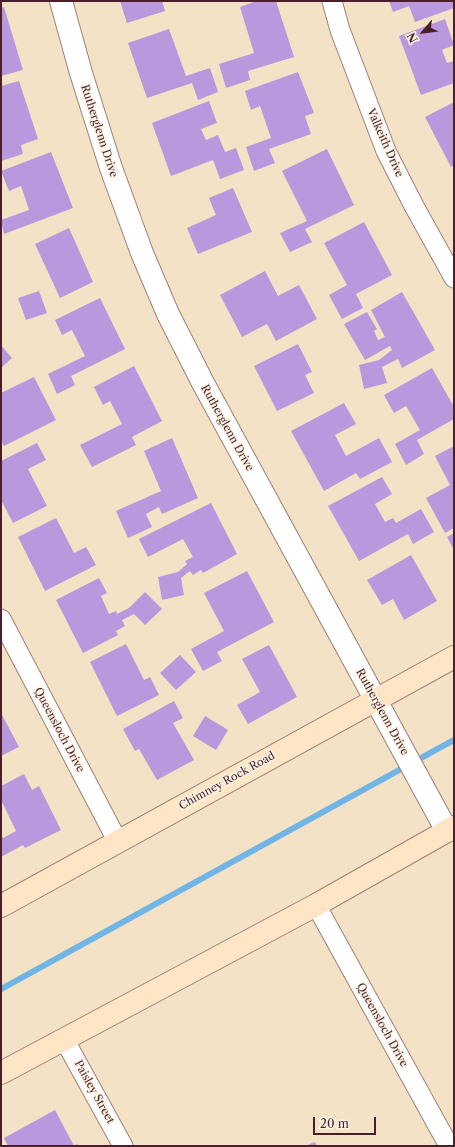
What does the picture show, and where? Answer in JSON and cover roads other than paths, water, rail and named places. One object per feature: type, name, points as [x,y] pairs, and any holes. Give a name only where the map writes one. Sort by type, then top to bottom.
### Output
[{"type":"main road","name":"Chimney Rock Road","points":[[1,906],[454,657]]},
{"type":"main road","points":[[1,1072],[316,905],[450,829]]},
{"type":"street","name":"Rutherglenn Drive","points":[[61,1],[81,73],[111,168],[142,253],[168,314],[206,390],[430,799],[450,829]]},
{"type":"street","name":"Valkeith Drive","points":[[332,1],[343,37],[386,151],[414,206],[454,278]]},
{"type":"street","name":"Queensloch Drive","points":[[1,619],[118,842]]},
{"type":"street","name":"Queensloch Drive","points":[[316,905],[449,1146]]},
{"type":"street","name":"Paisley Street","points":[[64,1039],[123,1146]]},
{"type":"waterway","points":[[1,989],[454,740]]}]
